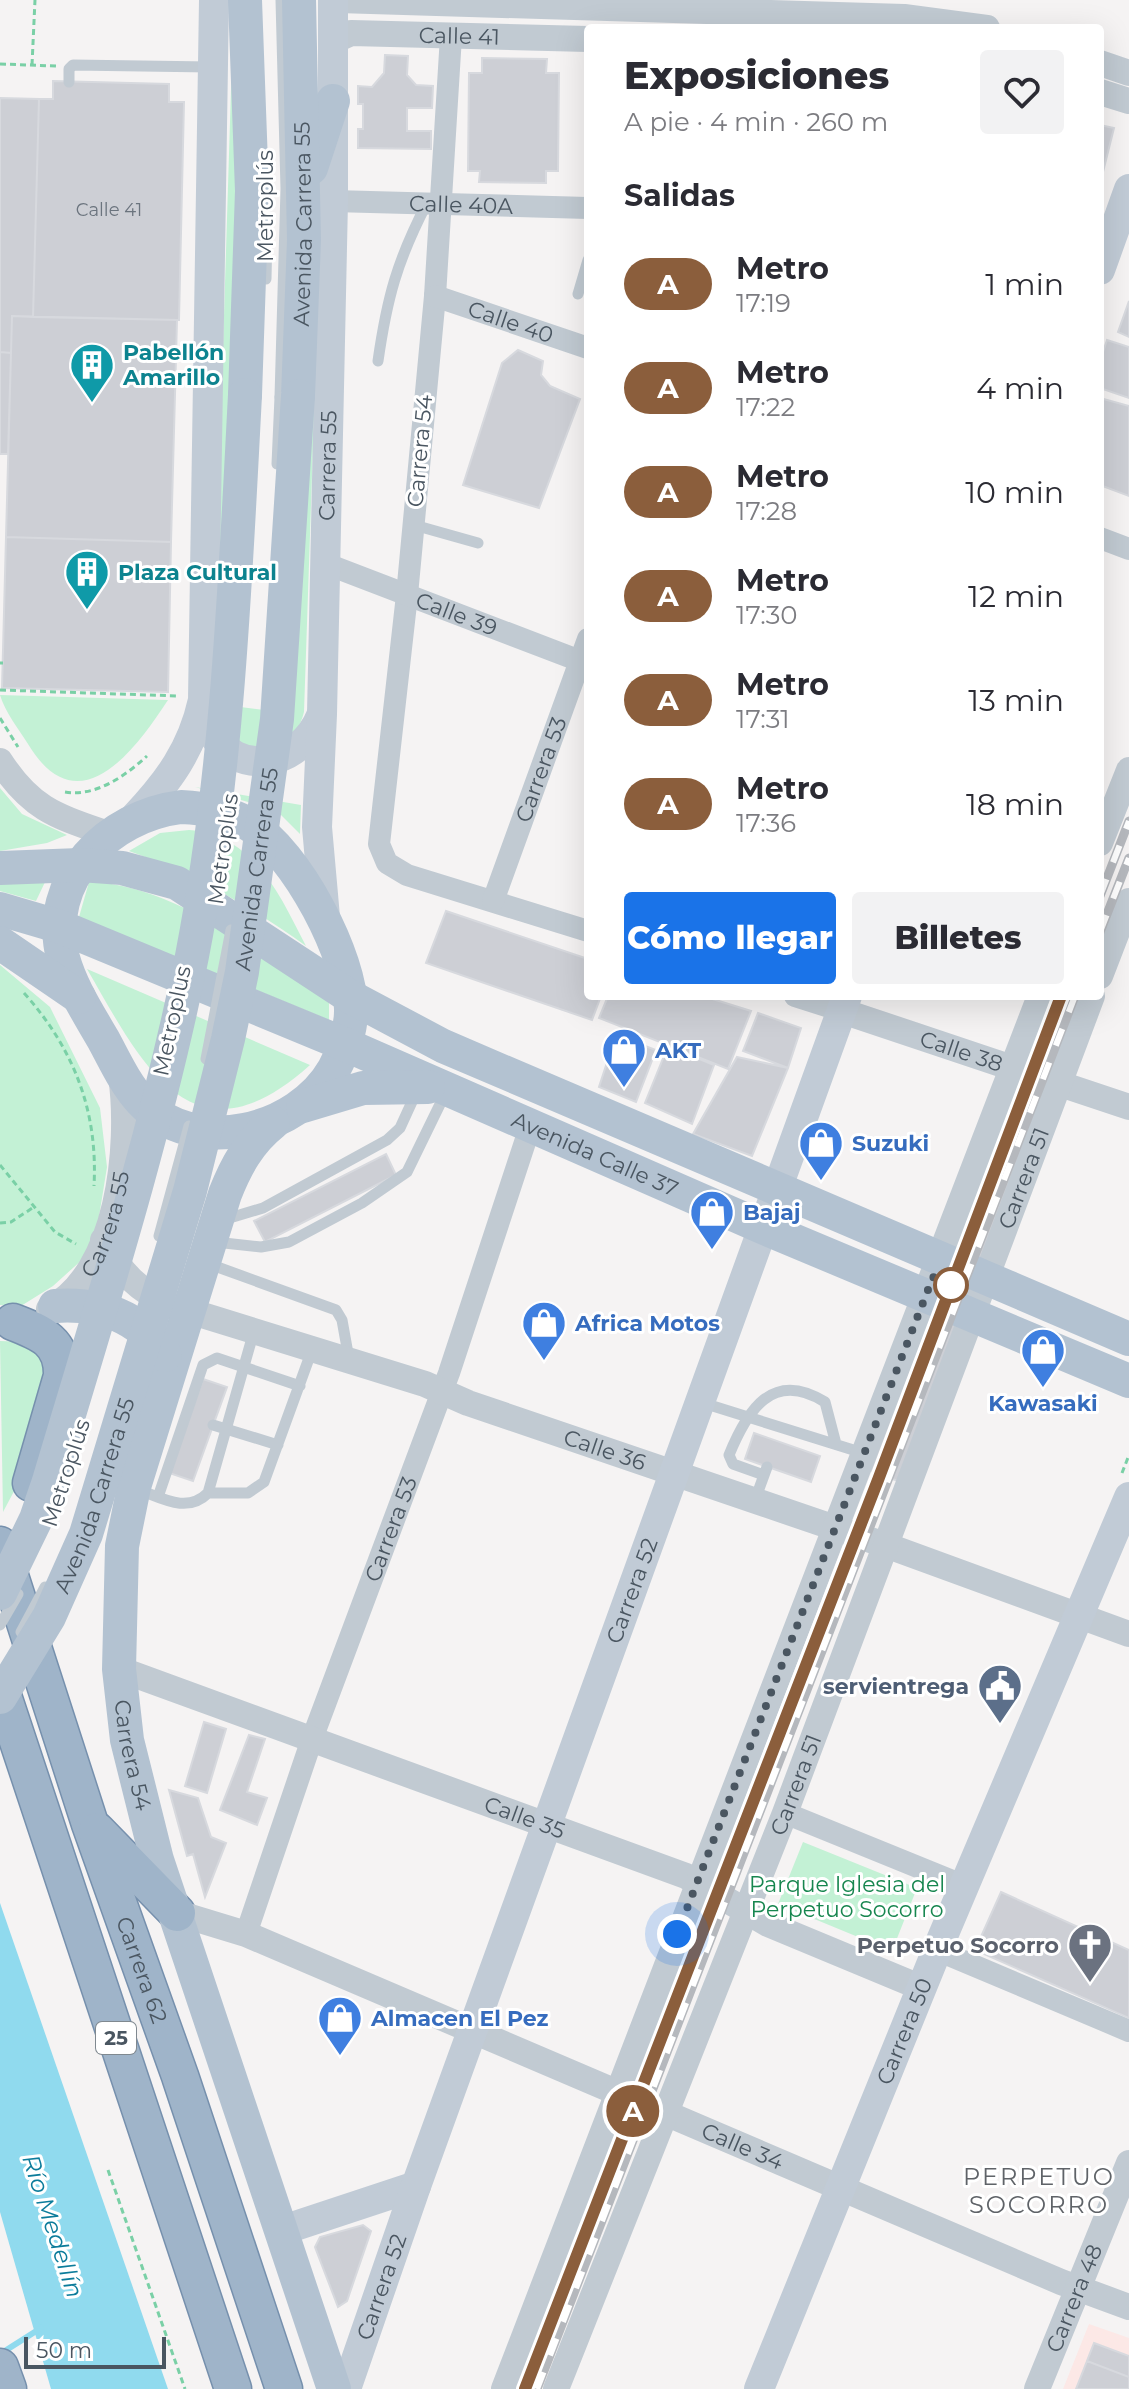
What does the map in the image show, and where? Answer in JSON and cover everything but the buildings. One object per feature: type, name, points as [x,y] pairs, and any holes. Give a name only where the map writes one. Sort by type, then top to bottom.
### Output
[{"type":"highway","points":[[1,1548],[27,1497],[62,1376],[62,1361],[48,1337],[7,1322]]},
{"type":"highway","name":"Carrera 62","points":[[1,1548],[90,1824],[180,2076],[284,2389]]},
{"type":"highway","name":"Carrera 62","points":[[0,1687],[233,2389]]},
{"type":"highway","points":[[90,1824],[177,1913]]},
{"type":"highway","points":[[0,2368],[8,2389]]},
{"type":"main road","points":[[214,0],[192,740],[180,764],[80,865],[70,885],[61,927],[64,960],[79,998],[141,1101],[186,1126],[225,1132],[363,1088],[430,1085]]},
{"type":"main road","name":"Avenida Carrera 55","points":[[13,1585],[62,1437],[147,1155],[192,954],[228,693],[245,395],[252,191],[245,0]]},
{"type":"main road","name":"Avenida Carrera 55","points":[[0,1697],[49,1617],[86,1534],[190,1191],[242,972],[277,719],[289,396],[318,196],[299,0]]},
{"type":"main road","points":[[318,196],[333,101],[336,0]]},
{"type":"main road","points":[[1104,259],[1129,189]]},
{"type":"main road","name":"Carrera 55","points":[[318,196],[324,563],[317,827],[327,930]]},
{"type":"main road","points":[[191,698],[212,734],[239,756],[256,760],[273,760],[305,745],[322,714]]},
{"type":"main road","name":"Carrera 54","points":[[121,826],[160,810],[195,807],[232,816],[250,825],[285,856],[327,930],[341,963],[349,996],[351,1012],[344,1044],[323,1085],[257,1136],[238,1164],[210,1242],[172,1365],[178,1414],[122,1546],[119,1669],[127,1740],[139,1799],[334,2389]]},
{"type":"main road","name":"Avenida Calle 37","points":[[0,868],[80,865],[142,871],[177,883],[349,996],[443,1046],[1129,1339]]},
{"type":"main road","name":"Avenida Calle 37","points":[[0,909],[61,927],[344,1044],[430,1085],[531,1124],[762,1227],[1129,1381]]},
{"type":"main road","points":[[0,943],[79,998]]},
{"type":"main road","name":"Carrera 52","points":[[346,2389],[416,2186],[844,1004]]},
{"type":"main road","points":[[55,1306],[95,1307],[125,1317],[145,1330],[172,1365]]},
{"type":"main road","name":"Carrera 50","points":[[759,2389],[937,1950],[967,1887],[1080,1615],[1126,1483]]},
{"type":"main road","points":[[283,2230],[416,2186]]},
{"type":"street","name":"Calle 41","points":[[336,0],[695,5],[843,22],[903,10],[968,24]]},
{"type":"street","name":"Calle 41","points":[[333,41],[351,33],[584,39]]},
{"type":"street","name":"Carrera 54","points":[[451,36],[435,203],[435,296],[407,595],[379,835],[380,853],[387,863],[407,875],[493,901]]},
{"type":"street","points":[[1104,64],[1129,73]]},
{"type":"street","points":[[1104,93],[1129,101]]},
{"type":"street","name":"Calle 40A","points":[[318,196],[584,208]]},
{"type":"street","name":"Calle 40","points":[[435,296],[584,347]]},
{"type":"street","points":[[1104,540],[1129,549]]},
{"type":"street","name":"Calle 39","points":[[324,563],[584,662]]},
{"type":"street","name":"Carrera 53","points":[[493,901],[584,662]]},
{"type":"street","points":[[0,761],[22,792],[40,807],[121,826]]},
{"type":"street","points":[[1104,826],[1129,770]]},
{"type":"street","points":[[493,901],[584,930]]},
{"type":"street","points":[[1104,966],[1129,901]]},
{"type":"street","name":"Calle 38","points":[[820,1000],[844,1004],[1012,1068],[1129,1107]]},
{"type":"street","points":[[504,2389],[1038,1000]]},
{"type":"street","name":"Carrera 51","points":[[556,2389],[888,1546],[1090,1000]]},
{"type":"street","name":"Carrera 55","points":[[7,1322],[55,1306],[86,1275],[93,1244],[123,1160],[125,1101],[120,1068]]},
{"type":"street","name":"Carrera 53","points":[[246,1934],[312,1739],[442,1392],[531,1124]]},
{"type":"street","name":"Calle 36","points":[[93,1244],[137,1287],[154,1298],[442,1392],[888,1546],[1129,1634]]},
{"type":"street","name":"Calle 35","points":[[119,1669],[698,1883],[768,1924],[922,1988]]},
{"type":"street","points":[[785,1813],[967,1887]]},
{"type":"street","name":"Calle 34","points":[[177,1913],[246,1934],[1078,2289],[1129,2307]]},
{"type":"street","points":[[937,1950],[1129,2031]]},
{"type":"street","name":"Carrera 48","points":[[1037,2389],[1129,2163]]},
{"type":"lane","points":[[258,0],[260,33]]},
{"type":"lane","name":"Metroplús","points":[[277,472],[289,396],[281,0]]},
{"type":"lane","points":[[69,82],[71,66],[213,67]]},
{"type":"lane","points":[[378,361],[387,298],[399,259],[435,203]]},
{"type":"lane","name":"Metroplús","points":[[265,292],[267,220]]},
{"type":"lane","points":[[578,294],[584,274]]},
{"type":"lane","points":[[414,525],[478,543]]},
{"type":"lane","points":[[268,647],[270,620]]},
{"type":"lane","points":[[234,762],[244,651]]},
{"type":"lane","name":"Metroplús","points":[[254,777],[258,746]]},
{"type":"lane","points":[[211,925],[232,778]]},
{"type":"lane","name":"Metroplús","points":[[247,838],[250,808]]},
{"type":"lane","name":"Metroplús","points":[[203,1076],[235,909]]},
{"type":"lane","name":"Metroplus","points":[[199,992],[204,965]]},
{"type":"lane","points":[[210,1242],[263,1208],[346,1168],[387,1140],[400,1128],[430,1085]]},
{"type":"lane","points":[[210,1242],[261,1247],[289,1242],[320,1220],[407,1172],[430,1085]]},
{"type":"lane","name":"Metroplus","points":[[167,1133],[174,1105]]},
{"type":"lane","points":[[156,1245],[194,1107]]},
{"type":"lane","points":[[210,1242],[336,1310],[342,1320],[349,1363]]},
{"type":"lane","points":[[122,1290],[131,1261]]},
{"type":"lane","points":[[131,1336],[148,1276]]},
{"type":"lane","points":[[110,1333],[118,1304]]},
{"type":"lane","points":[[146,1492],[187,1506],[197,1504],[208,1493],[254,1330]]},
{"type":"lane","points":[[208,1493],[248,1493],[259,1489],[313,1349]]},
{"type":"lane","points":[[178,1414],[203,1365],[217,1358],[300,1386]]},
{"type":"lane","points":[[755,1501],[766,1471],[729,1460],[746,1416],[777,1391],[799,1392],[827,1404],[836,1444]]},
{"type":"lane","points":[[699,1401],[865,1453]]},
{"type":"lane","points":[[213,1425],[278,1445]]},
{"type":"lane","points":[[777,1441],[782,1427]]},
{"type":"lane","points":[[13,1646],[50,1577]]},
{"type":"lane","points":[[0,1625],[13,1585]]},
{"type":"path","points":[[32,65],[35,0]]},
{"type":"path","points":[[0,64],[71,66]]},
{"type":"path","points":[[0,690],[191,698]]},
{"type":"path","points":[[58,790],[74,793],[105,785],[127,774],[147,756]]},
{"type":"path","points":[[23,992],[48,1020],[86,1101],[94,1142],[93,1195]]},
{"type":"path","points":[[0,1165],[55,1232],[93,1244]]},
{"type":"path","points":[[0,1223],[11,1222],[34,1207]]},
{"type":"path","points":[[972,1246],[984,1213]]},
{"type":"path","points":[[922,1378],[941,1328]]},
{"type":"path","points":[[1126,1483],[1129,1455]]},
{"type":"path","points":[[108,2170],[185,2389]]},
{"type":"shaded area","points":[[1089,2324],[1129,2338],[1129,2389],[1063,2389]]},
{"type":"green space","points":[[232,57],[241,182],[217,704],[289,713],[322,180],[304,712],[296,732],[284,744],[270,750],[255,750],[241,745],[228,735],[218,721],[212,704]]},
{"type":"green space","points":[[0,695],[168,700],[122,759],[104,773],[85,780],[66,779],[47,768],[12,720]]},
{"type":"green space","points":[[195,787],[301,805],[300,834],[276,810]]},
{"type":"green space","points":[[0,788],[22,814],[67,835],[47,843],[0,851]]},
{"type":"green space","points":[[189,830],[231,843],[248,856],[275,888],[306,946],[221,892],[129,851],[160,833]]},
{"type":"green space","points":[[46,880],[36,901],[0,891],[0,882]]},
{"type":"green space","points":[[89,882],[121,886],[152,895],[214,924],[329,996],[329,1020],[79,917]]},
{"type":"green space","points":[[0,965],[50,1007],[100,1108],[107,1167],[97,1229],[84,1258],[53,1286],[21,1306],[0,1305]]},
{"type":"green space","points":[[87,969],[310,1065],[269,1095],[233,1108],[202,1106],[175,1092],[151,1069],[128,1039]]},
{"type":"green space","points":[[0,1341],[28,1342],[48,1364],[20,1480],[3,1512]]},
{"type":"green space","name":"Parque Iglesia del Perpetuo Socorro","points":[[803,1842],[917,1888],[892,1951],[778,1904]]},
{"type":"water","name":"Río Medellín","points":[[0,1903],[168,2389],[51,2389],[0,2212]]},
{"type":"waterway","points":[[0,2354],[41,2328]]},
{"type":"railway","points":[[1104,886],[1129,821]]},
{"type":"railway","points":[[1104,922],[1129,858]]},
{"type":"railway","points":[[851,1549],[1059,1000]]},
{"type":"railway","points":[[537,2389],[1073,1000]]},
{"type":"metro line","name":"A","points":[[525,2389],[878,1480],[1059,1000]]},
{"type":"place","name":"Pabellón Amarillo","points":[[92,404]]},
{"type":"place","name":"Plaza Cultural","points":[[87,611]]},
{"type":"place","name":"AKT","points":[[624,1089]]},
{"type":"place","name":"Suzuki","points":[[821,1182]]},
{"type":"place","name":"Bajaj","points":[[712,1251]]},
{"type":"place","name":"Africa Motos","points":[[544,1362]]},
{"type":"place","name":"Kawasaki","points":[[1043,1389]]},
{"type":"place","name":"servientrega","points":[[1000,1725]]},
{"type":"place","name":"Perpetuo Socorro","points":[[1090,1984]]},
{"type":"place","name":"Almacen El Pez","points":[[340,2057]]},
{"type":"district","name":"PERPETUO SOCORRO","points":[[1039,2190]]},
{"type":"route","points":[[677,1934],[933,1277],[951,1285]]}]
